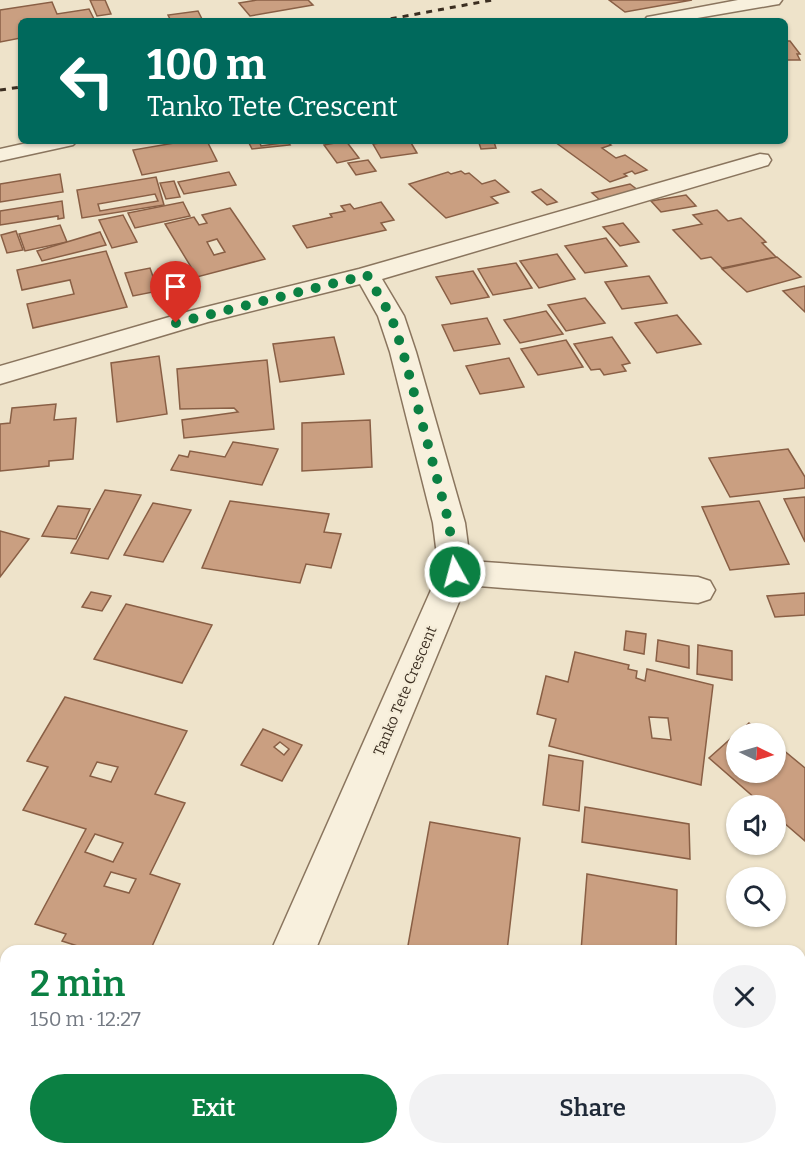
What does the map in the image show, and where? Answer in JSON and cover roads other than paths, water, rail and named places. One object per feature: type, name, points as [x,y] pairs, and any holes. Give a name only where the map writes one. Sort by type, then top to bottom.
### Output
[{"type":"street","points":[[668,18],[773,0]]},
{"type":"street","points":[[0,154],[51,144]]},
{"type":"street","points":[[0,375],[198,316],[367,275],[760,160]]},
{"type":"street","points":[[367,275],[391,316],[403,352],[449,523],[455,572],[698,590]]},
{"type":"street","name":"Tanko Tete Crescent","points":[[295,945],[455,572]]},
{"type":"railway","points":[[395,18],[492,0]]},
{"type":"railway","points":[[0,90],[18,87]]}]
